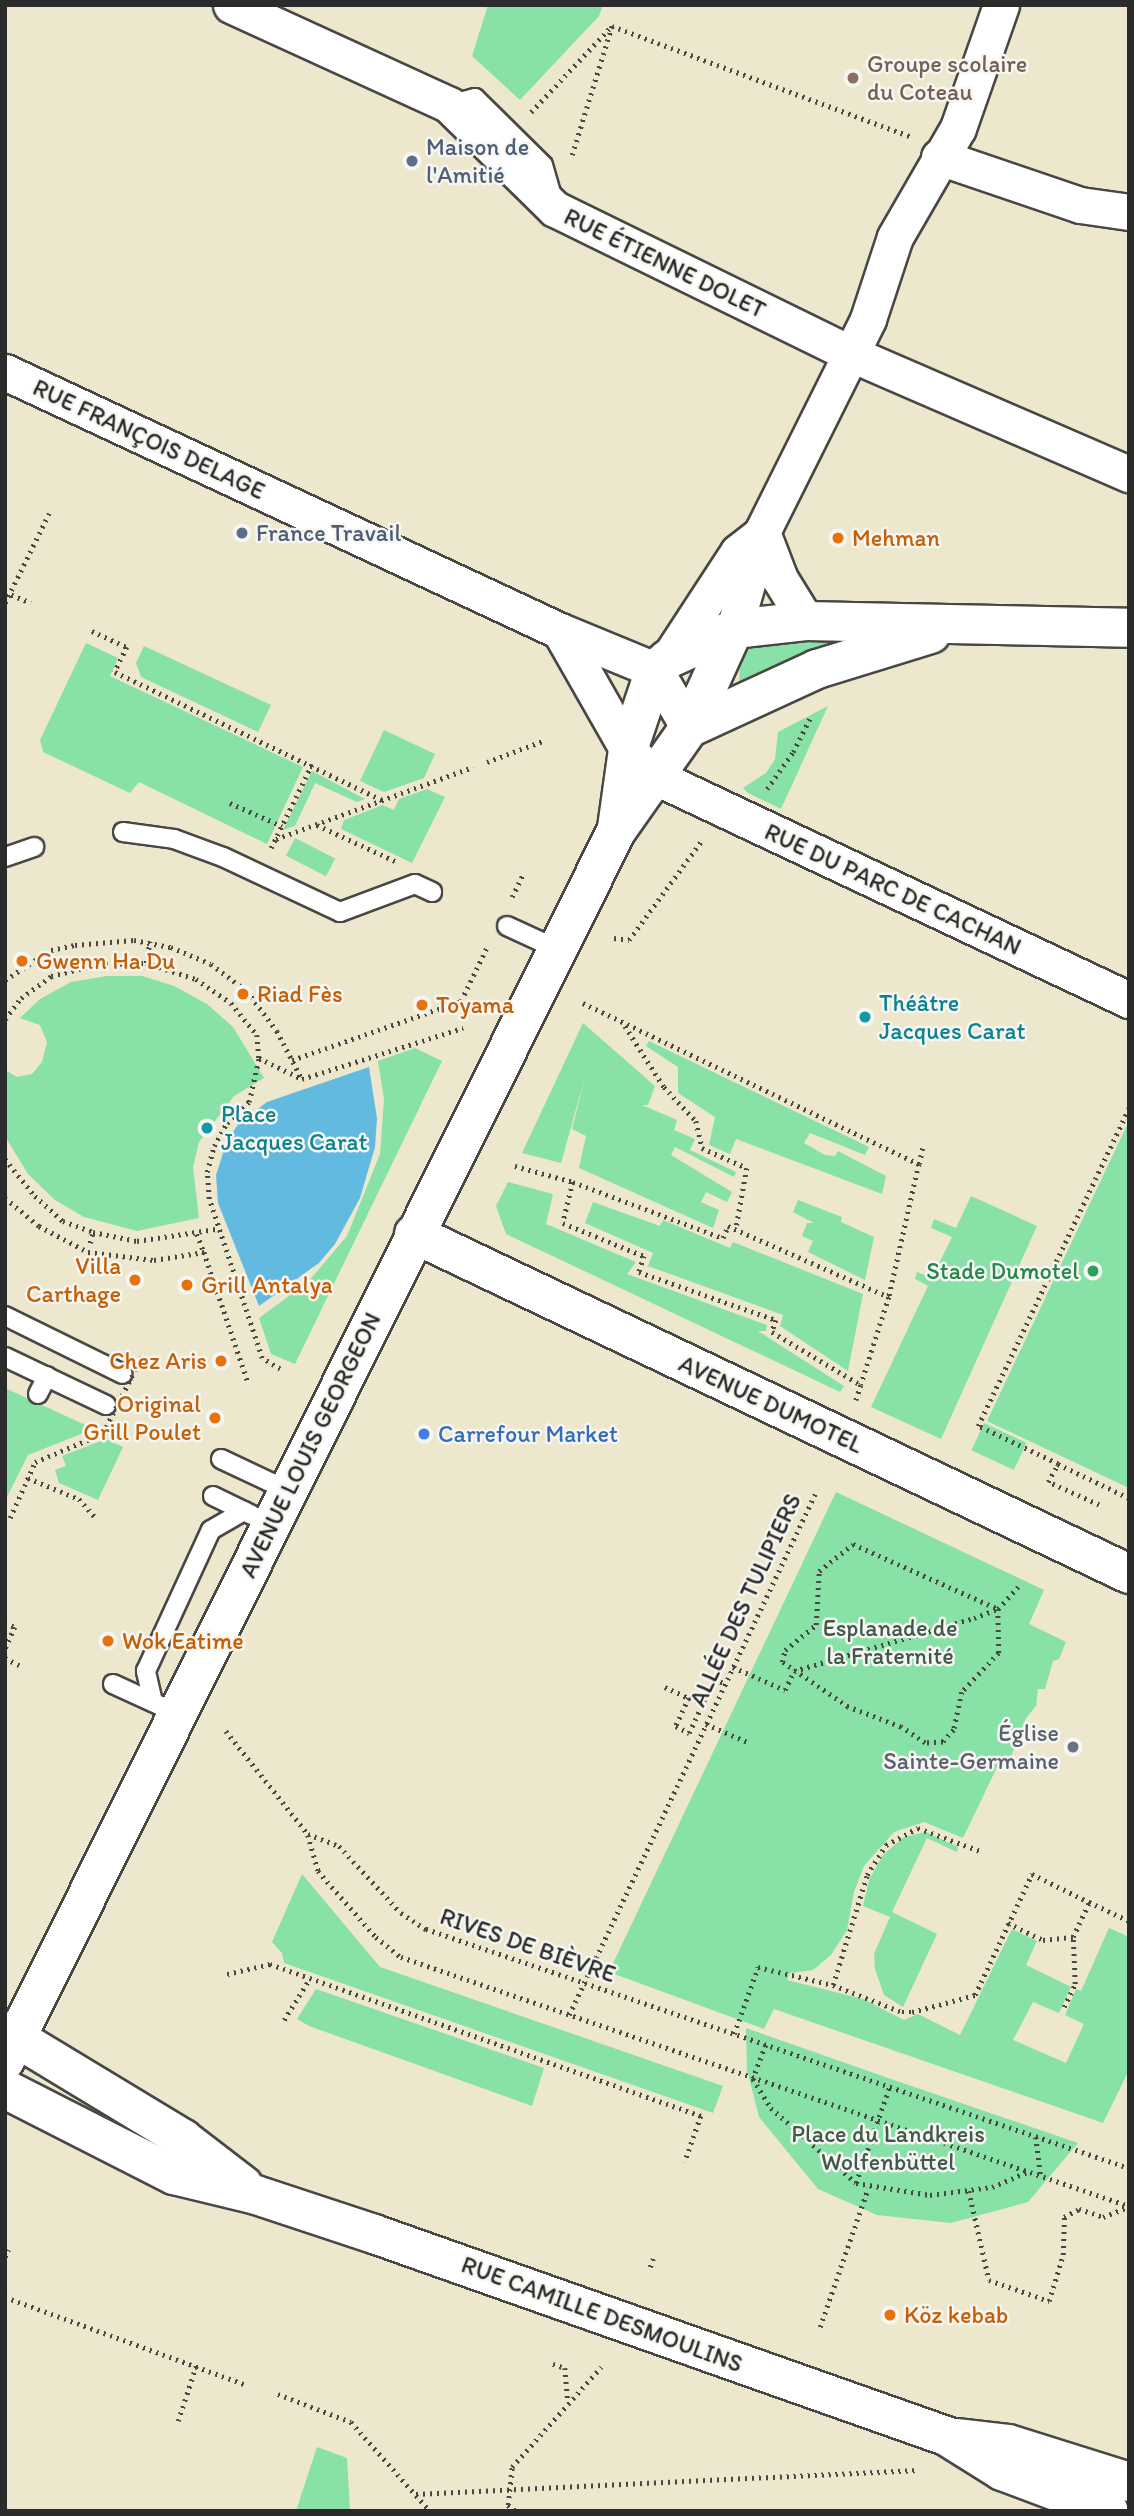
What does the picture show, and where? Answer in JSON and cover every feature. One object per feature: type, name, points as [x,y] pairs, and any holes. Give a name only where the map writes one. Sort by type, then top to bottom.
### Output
[{"type":"main road","points":[[662,664],[734,629],[807,621],[1129,628]]},
{"type":"main road","points":[[688,728],[817,669],[963,624]]},
{"type":"main road","name":"AVENUE LOUIS GEORGEON","points":[[9,2043],[257,1517],[287,1490],[617,830],[657,778],[688,728],[734,629]]},
{"type":"main road","name":"AVENUE LOUIS GEORGEON","points":[[617,830],[628,750],[662,664]]},
{"type":"main road","name":"AVENUE DUMOTEL","points":[[414,1234],[1129,1574]]},
{"type":"main road","name":"RUE CAMILLE DESMOULINS","points":[[9,2043],[183,2139],[256,2195]]},
{"type":"main road","name":"RUE CAMILLE DESMOULINS","points":[[5,2089],[174,2175],[256,2195],[946,2436],[1008,2444],[1129,2482]]},
{"type":"main road","name":"RUE CAMILLE DESMOULINS","points":[[946,2436],[1002,2470],[1109,2511]]},
{"type":"street","name":"RUE ÉTIENNE DOLET","points":[[231,5],[449,105],[555,209],[849,353],[1129,474]]},
{"type":"street","name":"AVENUE LOUIS GEORGEON","points":[[734,629],[762,532],[868,319],[928,148],[958,128],[1001,5]]},
{"type":"street","points":[[928,148],[1080,205],[1129,212]]},
{"type":"street","name":"RUE FRANÇOIS DELAGE","points":[[5,372],[560,631],[662,664]]},
{"type":"street","name":"AVENUE LOUIS GEORGEON","points":[[662,664],[738,552],[762,532]]},
{"type":"street","points":[[762,532],[780,579],[807,621]]},
{"type":"street","points":[[560,631],[628,750],[657,778]]},
{"type":"street","points":[[662,664],[688,728]]},
{"type":"street","name":"RUE DU PARC DE CACHAN","points":[[657,778],[1129,1000]]},
{"type":"street","points":[[1124,2511],[1129,2497]]},
{"type":"lane","points":[[123,832],[174,839],[223,857],[340,912],[415,884],[432,892]]},
{"type":"lane","points":[[5,857],[34,847]]},
{"type":"lane","points":[[507,926],[557,949]]},
{"type":"lane","points":[[5,1316],[123,1374]]},
{"type":"lane","points":[[5,1357],[106,1405]]},
{"type":"lane","points":[[38,1394],[47,1376]]},
{"type":"lane","points":[[220,1459],[287,1490]]},
{"type":"lane","points":[[213,1496],[257,1517]]},
{"type":"lane","points":[[165,1708],[146,1671],[211,1530],[257,1517]]},
{"type":"lane","points":[[114,1684],[165,1708]]},
{"type":"path","points":[[612,26],[928,148]]},
{"type":"path","points":[[524,120],[612,26]]},
{"type":"path","points":[[555,209],[612,26]]},
{"type":"path","points":[[5,603],[7,593],[49,513]]},
{"type":"path","points":[[7,593],[31,603]]},
{"type":"path","points":[[92,631],[127,647],[115,672],[312,764],[382,800]]},
{"type":"path","points":[[753,822],[769,784],[802,739],[814,709]]},
{"type":"path","points":[[488,762],[543,741]]},
{"type":"path","points":[[268,854],[312,764]]},
{"type":"path","points":[[275,839],[473,767]]},
{"type":"path","points":[[230,803],[282,826]]},
{"type":"path","points":[[316,824],[404,865]]},
{"type":"path","points":[[614,938],[629,940],[710,830]]},
{"type":"path","points":[[292,1060],[461,1001],[490,940]]},
{"type":"path","points":[[146,963],[150,941]]},
{"type":"path","points":[[5,980],[51,950],[96,943],[150,941],[190,954],[228,975],[264,1010],[302,1079]]},
{"type":"path","points":[[5,1019],[21,998],[51,976],[99,964],[146,963],[197,979],[231,1003],[257,1035],[259,1058],[248,1102],[227,1123],[207,1172],[216,1229],[262,1358],[280,1369]]},
{"type":"path","points":[[583,1003],[919,1164]]},
{"type":"path","points":[[624,1023],[664,1087],[696,1121],[702,1148],[747,1168],[736,1229]]},
{"type":"path","points":[[259,1058],[302,1079],[463,1028]]},
{"type":"path","points":[[1129,1108],[978,1426],[1129,1498]]},
{"type":"path","points":[[856,1400],[889,1297],[923,1146]]},
{"type":"path","points":[[5,1158],[35,1196],[63,1221],[93,1232],[137,1241],[216,1229]]},
{"type":"path","points":[[515,1166],[573,1182],[723,1238],[728,1226],[889,1297]]},
{"type":"path","points":[[573,1182],[563,1223],[644,1256],[639,1272],[776,1320],[772,1332],[861,1385]]},
{"type":"path","points":[[5,1198],[40,1226],[88,1252],[154,1260],[204,1252]]},
{"type":"path","points":[[90,1243],[93,1232]]},
{"type":"path","points":[[197,1234],[248,1382]]},
{"type":"path","points":[[106,1427],[142,1356]]},
{"type":"path","points":[[10,1518],[35,1462],[101,1438]]},
{"type":"path","points":[[1058,1464],[1048,1482],[1099,1505]]},
{"type":"path","points":[[28,1478],[79,1499],[97,1520]]},
{"type":"path","name":"ALLÉE DES TULIPIERS","points":[[569,2015],[816,1492]]},
{"type":"path","points":[[853,1544],[998,1609],[1002,1644],[999,1653],[962,1692],[954,1730],[943,1742],[925,1743],[901,1727],[848,1707],[794,1671],[782,1656],[816,1625],[819,1571],[834,1555],[853,1544]]},
{"type":"path","points":[[733,1667],[785,1690],[794,1671],[998,1609],[1018,1587]]},
{"type":"path","points":[[5,1623],[15,1628],[5,1648]]},
{"type":"path","points":[[5,1658],[23,1667]]},
{"type":"path","points":[[689,1698],[676,1727],[689,1733],[714,1679],[726,1684]]},
{"type":"path","points":[[665,1687],[702,1703]]},
{"type":"path","name":"ALLÉE DES TULIPIERS","points":[[706,1724],[750,1743]]},
{"type":"path","name":"RIVES DE BIÈVRE","points":[[226,1731],[308,1834],[339,1846],[401,1913],[426,1929],[1129,2168]]},
{"type":"path","points":[[833,1985],[867,1874],[886,1845],[918,1828],[983,1852]]},
{"type":"path","points":[[308,1834],[318,1871],[376,1937],[401,1957],[1129,2207]]},
{"type":"path","points":[[734,2034],[758,1967],[833,1985],[902,2012],[975,1995],[1032,1874],[1129,1921]]},
{"type":"path","points":[[1064,2007],[1075,1984],[1073,1937],[1089,1902]]},
{"type":"path","points":[[1008,1923],[1043,1940],[1073,1937]]},
{"type":"path","points":[[227,1974],[270,1964],[701,2116],[685,2162]]},
{"type":"path","points":[[284,2020],[310,1978]]},
{"type":"path","points":[[753,2079],[766,2045]]},
{"type":"path","points":[[753,2079],[771,2108],[856,2183],[868,2188],[930,2195],[969,2192],[1028,2172]]},
{"type":"path","points":[[856,2183],[890,2088]]},
{"type":"path","points":[[1037,2137],[1041,2177]]},
{"type":"path","points":[[820,2327],[868,2188]]},
{"type":"path","points":[[969,2192],[989,2280],[1049,2301],[1063,2255],[1064,2217],[1079,2209],[1104,2217],[1129,2207]]},
{"type":"path","points":[[5,2257],[8,2250]]},
{"type":"path","points":[[650,2267],[653,2259]]},
{"type":"path","points":[[5,2297],[244,2384]]},
{"type":"path","points":[[553,2364],[565,2368],[568,2403]]},
{"type":"path","points":[[178,2421],[196,2366]]},
{"type":"path","points":[[516,2511],[506,2508],[512,2467],[601,2367]]},
{"type":"path","points":[[278,2394],[351,2422],[430,2511]]},
{"type":"path","points":[[416,2494],[923,2469]]},
{"type":"green space","points":[[488,5],[603,5],[599,16],[520,100],[472,56]]},
{"type":"green space","points":[[881,631],[739,684],[740,657],[751,644]]},
{"type":"green space","points":[[86,643],[118,658],[110,676],[303,767],[267,844],[139,782],[130,793],[43,752],[40,740]]},
{"type":"green space","points":[[144,646],[271,705],[258,732],[141,677],[136,663]]},
{"type":"green space","points":[[828,706],[781,809],[748,793],[743,788],[766,773],[775,759],[778,732]]},
{"type":"green space","points":[[384,730],[435,754],[424,778],[384,792],[360,781]]},
{"type":"green space","points":[[312,771],[365,799],[357,802],[315,783],[295,826],[283,830]]},
{"type":"green space","points":[[427,789],[445,797],[412,863],[341,829],[344,820],[383,805],[394,810],[399,799]]},
{"type":"green space","points":[[295,838],[335,858],[326,876],[286,856]]},
{"type":"green space","points":[[107,976],[142,976],[174,986],[207,1004],[233,1027],[264,1078],[234,1096],[199,1142],[193,1167],[199,1218],[137,1231],[84,1217],[55,1200],[28,1174],[6,1138],[5,1070],[17,1077],[32,1074],[42,1062],[47,1042],[40,1025],[20,1018],[40,999],[71,982]]},
{"type":"green space","points":[[583,1023],[655,1086],[648,1105],[642,1105],[677,1120],[674,1130],[695,1139],[690,1150],[736,1172],[734,1177],[675,1147],[671,1155],[732,1192],[727,1202],[706,1192],[701,1202],[719,1210],[713,1228],[579,1168],[586,1136],[572,1129],[585,1077],[561,1163],[522,1153]]},
{"type":"green space","points":[[649,1041],[869,1147],[865,1155],[810,1133],[804,1143],[825,1155],[835,1156],[838,1151],[886,1176],[882,1194],[736,1139],[730,1154],[709,1145],[715,1117],[678,1093],[678,1067],[646,1046]]},
{"type":"green space","points":[[415,1048],[442,1061],[295,1364],[271,1354],[259,1318],[308,1282],[347,1236],[380,1154],[384,1099],[378,1061]]},
{"type":"green space","name":"Stade Dumotel","points":[[1129,1121],[1129,1488],[987,1421]]},
{"type":"green space","points":[[508,1182],[553,1194],[546,1224],[636,1262],[627,1274],[767,1325],[766,1331],[758,1331],[844,1386],[840,1392],[506,1234],[496,1206]]},
{"type":"green space","points":[[971,1196],[1037,1226],[941,1439],[871,1407],[928,1286],[915,1279],[917,1272],[932,1278],[952,1237],[931,1228],[934,1219],[956,1228]]},
{"type":"green space","points":[[798,1200],[842,1217],[841,1222],[874,1237],[865,1280],[808,1252],[813,1241],[802,1236],[807,1223],[814,1223],[793,1212]]},
{"type":"green space","points":[[593,1202],[660,1226],[663,1220],[730,1248],[733,1242],[863,1294],[848,1371],[780,1326],[783,1315],[648,1266],[653,1253],[585,1223]]},
{"type":"green space","points":[[5,1388],[94,1429],[28,1455],[5,1501]]},
{"type":"green space","points":[[984,1423],[1027,1443],[1014,1470],[971,1450]]},
{"type":"green space","points":[[106,1439],[123,1447],[98,1500],[59,1483],[55,1470],[66,1466],[62,1456]]},
{"type":"green space","name":"Esplanade de la Fraternité","points":[[836,1492],[1044,1590],[1029,1624],[1066,1642],[1059,1659],[1053,1661],[1045,1689],[1038,1689],[1036,1706],[1026,1718],[1009,1762],[1001,1759],[963,1838],[924,1822],[894,1832],[864,1866],[854,1892],[847,1930],[831,1955],[813,1970],[790,1973],[787,1980],[863,1999],[904,2020],[918,2014],[960,2035],[1012,1929],[1037,1941],[1026,1965],[1071,1987],[1059,2013],[1033,2002],[1013,2040],[1066,2063],[1084,2024],[1065,2015],[1076,1989],[1081,1991],[1109,1928],[1127,1936],[1129,1933],[1129,2070],[1103,2123],[774,2009],[764,2029],[609,1972]]},
{"type":"green space","points":[[926,1832],[958,1847],[957,1852],[927,1838],[892,1912],[937,1934],[903,2007],[884,1995],[875,1969],[874,1954],[890,1917],[863,1906],[869,1880],[883,1855],[904,1837]]},
{"type":"green space","points":[[302,1874],[380,1967],[723,2086],[713,2113],[284,1963],[282,1953],[272,1942]]},
{"type":"green space","points":[[316,1989],[544,2068],[532,2106],[309,2026],[297,2019]]},
{"type":"green space","name":"Place du Landkreis Wolfenbüttel","points":[[746,2028],[1078,2143],[1028,2202],[951,2223],[877,2215],[818,2189],[759,2117],[747,2070]]},
{"type":"green space","points":[[317,2447],[347,2458],[350,2511],[296,2511]]},
{"type":"water","points":[[369,1067],[377,1118],[375,1147],[360,1198],[335,1244],[319,1263],[259,1306],[218,1203],[216,1175],[226,1144],[238,1124],[267,1102]]},
{"type":"place","name":"Groupe scolaire du Coteau","points":[[853,78]]},
{"type":"place","name":"Maison de l'Amitié","points":[[412,161]]},
{"type":"place","name":"France Travail","points":[[242,533]]},
{"type":"place","name":"Mehman","points":[[838,538]]},
{"type":"place","name":"Gwenn Ha Du","points":[[22,961]]},
{"type":"place","name":"Riad Fès","points":[[243,994]]},
{"type":"place","name":"Toyama","points":[[422,1005]]},
{"type":"place","name":"Théâtre Jacques Carat","points":[[865,1017]]},
{"type":"place","name":"Place Jacques Carat","points":[[207,1128]]},
{"type":"place","name":"Stade Dumotel","points":[[1093,1271]]},
{"type":"place","name":"Villa Carthage","points":[[135,1280]]},
{"type":"place","name":"Grill Antalya","points":[[187,1285]]},
{"type":"place","name":"Chez Aris","points":[[221,1361]]},
{"type":"place","name":"Original Grill Poulet","points":[[215,1418]]},
{"type":"place","name":"Carrefour Market","points":[[424,1434]]},
{"type":"place","name":"Wok Eatime","points":[[108,1641]]},
{"type":"place","name":"Église Sainte-Germaine","points":[[1073,1747]]},
{"type":"place","name":"Köz kebab","points":[[890,2315]]}]
